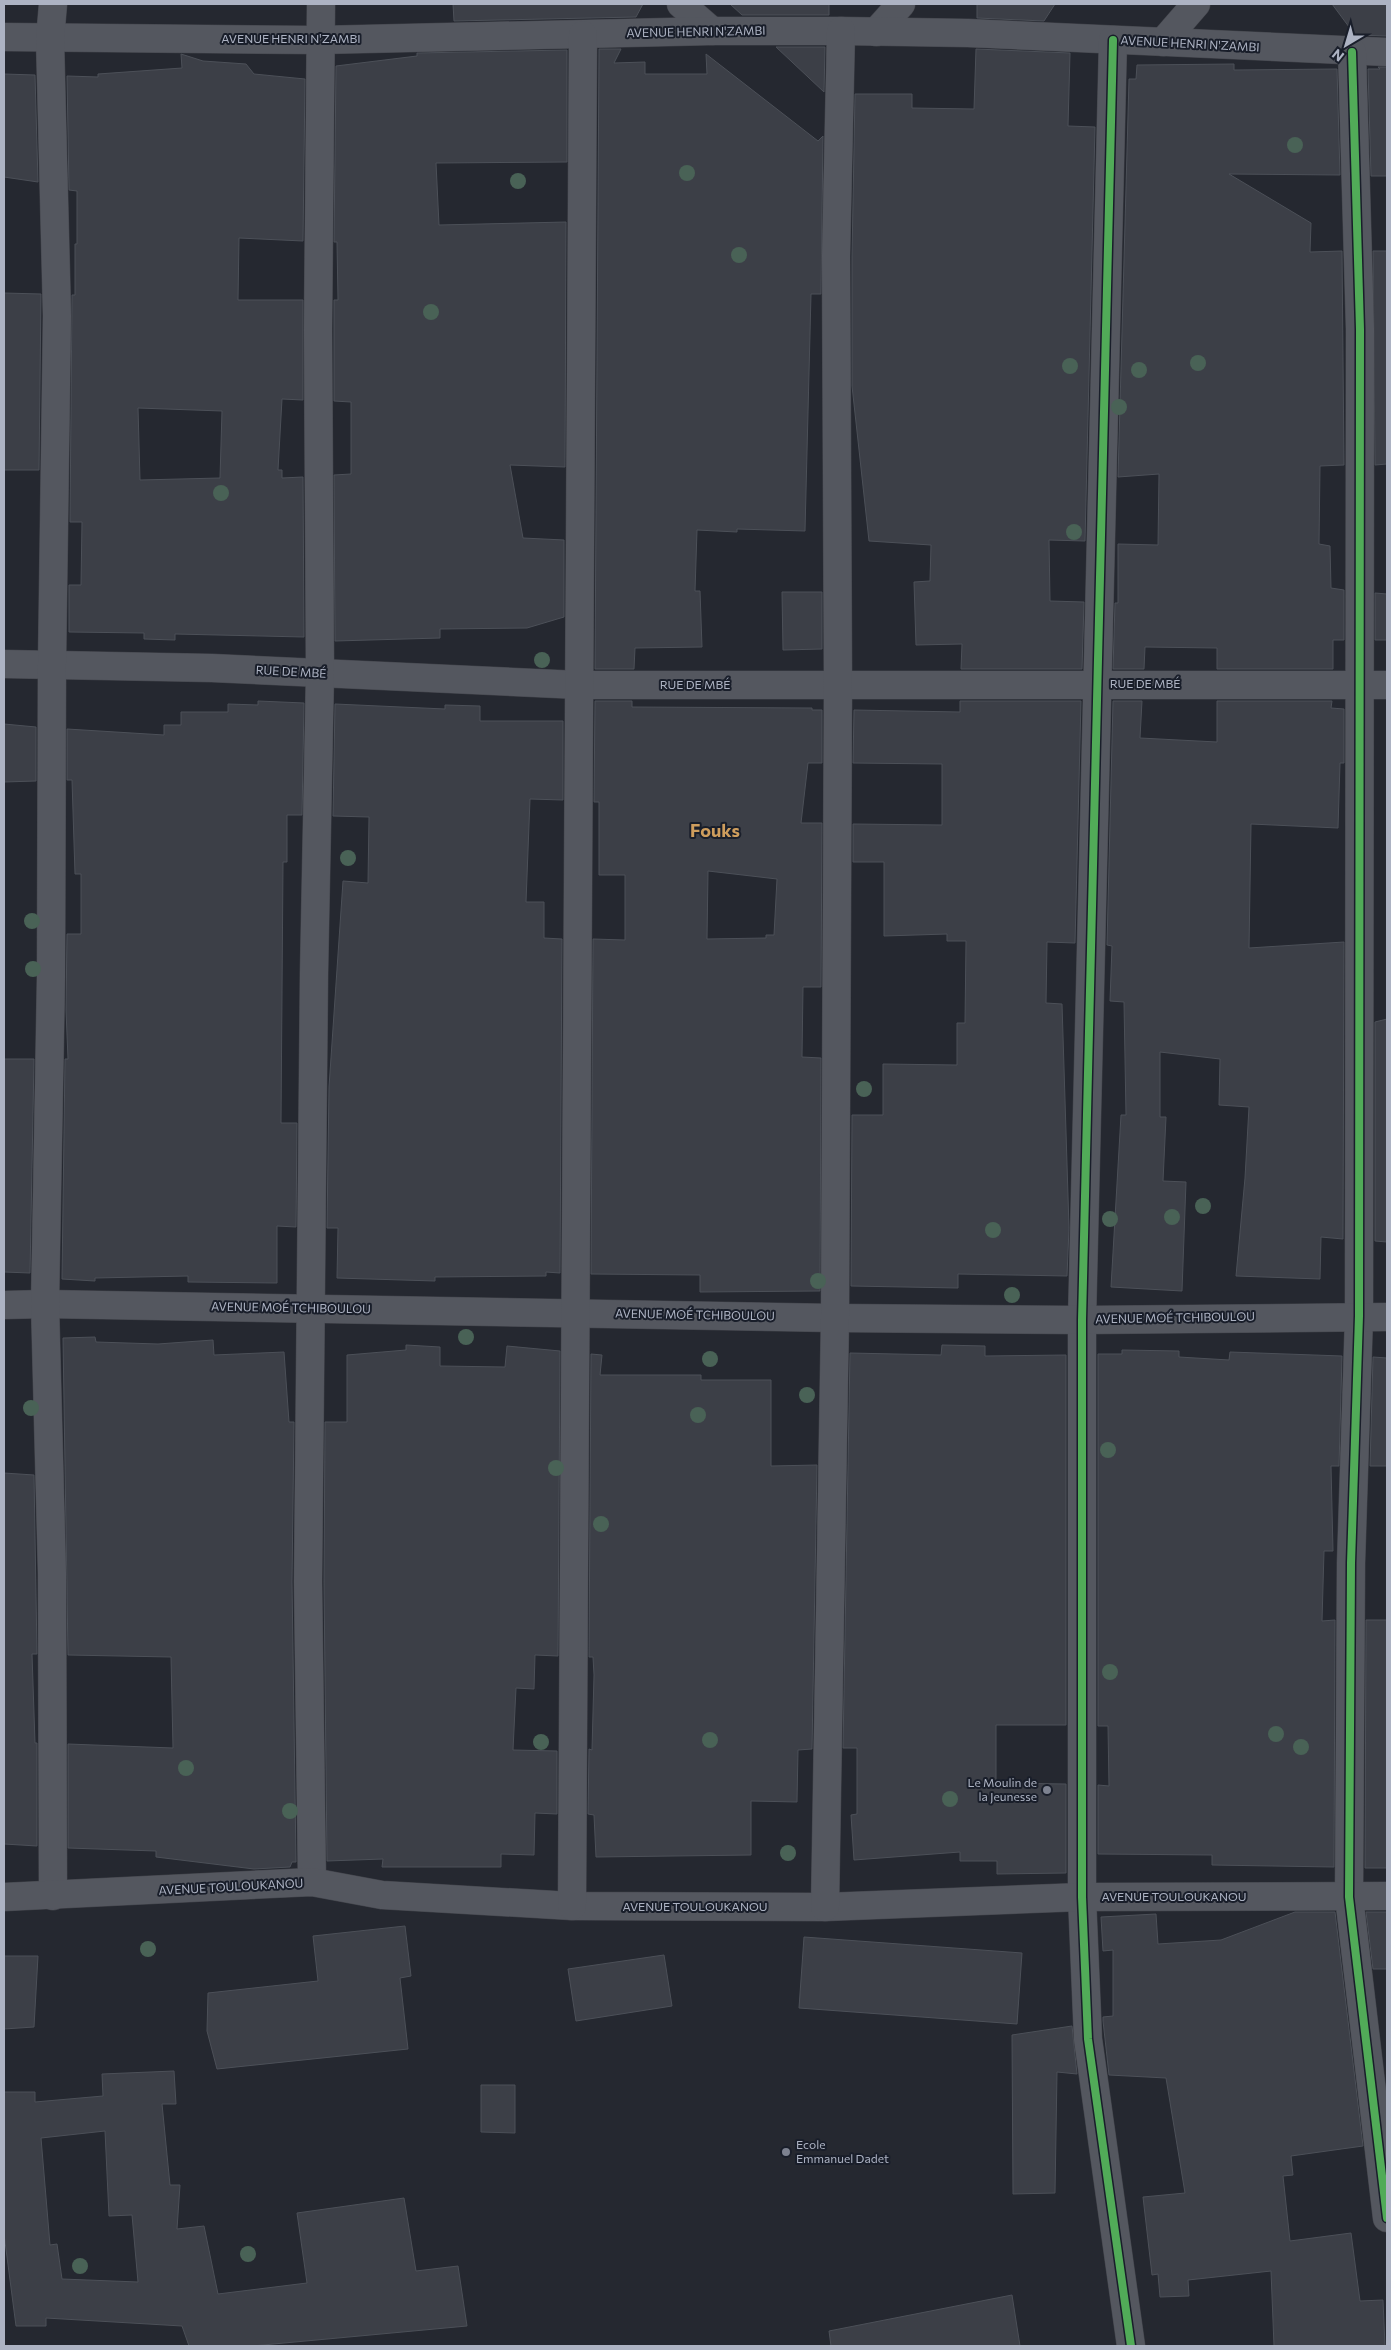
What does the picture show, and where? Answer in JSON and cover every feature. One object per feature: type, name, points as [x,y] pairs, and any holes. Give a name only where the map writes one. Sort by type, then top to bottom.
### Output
[{"type":"street","points":[[53,4],[50,39],[57,316],[52,664],[51,978],[45,1304],[52,1573],[53,1896]]},
{"type":"street","points":[[312,1882],[308,1582],[314,984],[320,673],[320,4]]},
{"type":"street","points":[[681,4],[712,30]]},
{"type":"street","points":[[876,32],[901,4]]},
{"type":"street","points":[[1163,42],[1196,4]]},
{"type":"street","name":"AVENUE HENRI N'ZAMBI","points":[[4,37],[50,39],[319,40],[583,35],[712,30],[841,31],[1387,52]]},
{"type":"street","points":[[824,1907],[835,1318],[838,685],[836,256],[841,31]]},
{"type":"street","points":[[572,1906],[583,35]]},
{"type":"street","points":[[1112,40],[1082,1320],[1082,1897],[1088,2039],[1131,2346]]},
{"type":"street","points":[[1352,52],[1360,329],[1359,1316],[1351,1563],[1349,1897],[1387,2218]]},
{"type":"street","name":"RUE DE MBÉ","points":[[4,664],[212,668],[579,685],[1387,685]]},
{"type":"street","name":"AVENUE MOÉ TCHIBOULOU","points":[[4,1306],[45,1304],[835,1318],[1082,1320],[1387,1317]]},
{"type":"street","name":"AVENUE TOULOUKANOU","points":[[4,1897],[312,1882],[382,1896],[572,1906],[824,1907],[1082,1897],[1387,1896]]},
{"type":"building","points":[[453,4],[643,4],[636,17],[454,21]]},
{"type":"building","points":[[730,4],[829,4],[829,15],[742,15]]},
{"type":"building","points":[[977,4],[1055,4],[1044,21],[977,18]]},
{"type":"building","points":[[1332,4],[1387,4],[1387,36],[1355,35]]},
{"type":"building","points":[[776,47],[825,47],[824,92]]},
{"type":"building","points":[[599,49],[621,49],[614,63],[645,62],[645,74],[707,74],[706,54],[818,141],[823,136],[821,294],[811,294],[805,531],[737,529],[737,532],[697,530],[695,591],[700,591],[702,647],[635,648],[634,669],[595,669]]},
{"type":"building","points":[[976,49],[1070,53],[1068,126],[1095,127],[1085,541],[1049,540],[1050,601],[1084,602],[1082,669],[961,669],[962,644],[916,645],[914,582],[930,581],[931,545],[869,541],[852,386],[855,94],[912,94],[912,108],[974,109]]},
{"type":"building","points":[[567,50],[567,162],[436,163],[439,225],[566,222],[565,467],[510,465],[523,538],[564,540],[564,617],[527,628],[440,629],[440,638],[335,641],[334,475],[351,474],[351,402],[334,401],[334,300],[338,300],[337,242],[334,242],[336,66],[417,56],[417,53]]},
{"type":"building","points":[[181,54],[203,61],[246,64],[254,74],[305,79],[303,241],[239,238],[238,300],[303,300],[303,400],[282,399],[278,470],[282,470],[282,478],[303,477],[304,637],[175,634],[175,640],[144,639],[144,633],[69,632],[69,585],[81,585],[82,522],[70,522],[72,295],[75,295],[77,191],[69,190],[67,76],[98,77],[98,74],[182,68]],"holes":[[[138,408],[222,411],[220,478],[140,480]]]},
{"type":"building","points":[[1234,64],[1234,70],[1337,69],[1340,175],[1229,174],[1311,223],[1310,252],[1342,251],[1344,465],[1320,466],[1319,544],[1330,546],[1331,588],[1344,590],[1344,640],[1333,640],[1333,669],[1217,669],[1217,648],[1145,647],[1144,669],[1113,669],[1115,603],[1118,603],[1118,544],[1158,545],[1159,474],[1118,477],[1129,79],[1136,79],[1137,65]]},
{"type":"building","points":[[1378,67],[1387,67],[1387,176],[1371,176],[1368,69],[1380,69]]},
{"type":"building","points":[[4,74],[35,75],[38,182],[4,177]]},
{"type":"building","points":[[1373,251],[1387,251],[1387,464],[1375,465]]},
{"type":"building","points":[[4,293],[41,294],[39,470],[4,470]]},
{"type":"building","points":[[782,592],[822,592],[822,649],[783,650]]},
{"type":"building","points":[[1375,593],[1387,594],[1387,640],[1375,640]]},
{"type":"building","points":[[258,701],[304,703],[302,815],[287,815],[287,862],[283,862],[281,1123],[297,1123],[296,1227],[277,1226],[277,1283],[188,1282],[188,1276],[95,1278],[95,1281],[62,1279],[65,1059],[68,1059],[66,1010],[67,934],[81,934],[81,874],[75,874],[72,780],[67,780],[67,729],[164,735],[164,725],[181,725],[181,712],[228,712],[228,704],[258,705]]},
{"type":"building","points":[[595,701],[632,701],[632,707],[812,708],[812,710],[822,710],[822,763],[808,763],[801,823],[822,823],[821,987],[803,987],[802,1057],[821,1058],[820,1291],[700,1292],[700,1275],[591,1274],[593,939],[625,940],[625,875],[599,875],[599,802],[594,802]],"holes":[[[708,871],[777,879],[774,935],[766,935],[766,938],[707,939]]]},
{"type":"building","points":[[960,701],[1081,701],[1075,943],[1047,942],[1046,1003],[1062,1004],[1069,1228],[1067,1276],[958,1274],[958,1288],[851,1286],[852,1115],[883,1115],[883,1064],[957,1065],[957,1023],[965,1023],[966,941],[947,941],[947,934],[884,936],[884,862],[853,862],[853,824],[942,825],[942,764],[853,763],[854,710],[960,712]]},
{"type":"building","points":[[1113,701],[1142,701],[1140,738],[1217,742],[1217,701],[1332,701],[1331,708],[1344,709],[1344,763],[1340,763],[1338,828],[1251,824],[1249,948],[1344,942],[1343,1239],[1321,1237],[1320,1279],[1236,1276],[1249,1107],[1219,1105],[1220,1059],[1160,1052],[1160,1117],[1166,1117],[1163,1181],[1186,1182],[1182,1291],[1111,1287],[1121,1115],[1126,1115],[1124,1002],[1110,1001],[1112,946],[1107,945]]},
{"type":"building","points":[[335,704],[445,709],[445,705],[480,706],[480,721],[563,721],[563,800],[530,799],[526,902],[544,902],[544,938],[562,939],[560,1273],[546,1272],[546,1276],[435,1277],[435,1281],[337,1278],[338,1228],[327,1228],[329,1087],[343,881],[368,883],[369,817],[333,816]]},
{"type":"building","points":[[4,724],[36,727],[36,781],[4,782]]},
{"type":"building","points":[[1387,1019],[1387,1242],[1375,1241],[1375,1022]]},
{"type":"building","points":[[4,1059],[34,1059],[30,1273],[4,1272]]},
{"type":"building","points":[[95,1337],[96,1342],[158,1344],[213,1340],[214,1355],[284,1352],[289,1422],[294,1422],[292,1582],[296,1862],[292,1862],[290,1867],[254,1869],[156,1857],[156,1851],[68,1848],[68,1744],[173,1748],[171,1657],[68,1655],[63,1338]]},
{"type":"building","points":[[406,1345],[440,1347],[440,1366],[505,1367],[507,1346],[560,1351],[558,1656],[535,1655],[534,1689],[516,1688],[513,1750],[557,1751],[557,1814],[535,1813],[534,1855],[501,1854],[501,1867],[382,1867],[383,1859],[327,1861],[324,1582],[325,1422],[347,1422],[347,1355],[406,1350]]},
{"type":"building","points":[[942,1345],[985,1346],[985,1356],[1066,1355],[1066,1725],[996,1725],[996,1783],[1066,1784],[1066,1873],[997,1874],[997,1861],[960,1861],[960,1852],[854,1860],[851,1815],[857,1814],[857,1748],[843,1748],[850,1353],[941,1355]]},
{"type":"building","points":[[1122,1350],[1179,1351],[1179,1357],[1229,1360],[1230,1352],[1342,1356],[1339,1466],[1331,1466],[1333,1551],[1324,1551],[1322,1621],[1335,1620],[1334,1867],[1212,1865],[1212,1855],[1098,1854],[1098,1785],[1109,1786],[1108,1726],[1098,1726],[1098,1354],[1122,1354]]},
{"type":"building","points":[[591,1354],[602,1355],[600,1375],[701,1375],[701,1380],[771,1380],[771,1466],[817,1465],[812,1749],[798,1750],[797,1802],[751,1801],[751,1855],[596,1857],[594,1815],[588,1814],[589,1749],[592,1750],[594,1675],[593,1657],[589,1657]]},
{"type":"building","points":[[1373,1357],[1387,1358],[1387,1466],[1370,1466]]},
{"type":"building","points":[[4,1473],[34,1475],[37,1654],[32,1654],[35,1743],[37,1743],[37,1846],[4,1844]]},
{"type":"building","points":[[1366,1620],[1387,1620],[1387,1868],[1365,1868]]},
{"type":"building","points":[[1295,1912],[1335,1912],[1363,2146],[1291,2156],[1293,2175],[1283,2176],[1290,2241],[1351,2233],[1360,2301],[1383,2300],[1385,2346],[1274,2346],[1271,2271],[1188,2280],[1189,2296],[1160,2297],[1158,2274],[1152,2275],[1143,2197],[1185,2193],[1166,2078],[1109,2075],[1103,2017],[1113,2016],[1113,1950],[1103,1951],[1101,1917],[1156,1914],[1158,1944],[1221,1940]]},
{"type":"building","points":[[1366,1912],[1387,1912],[1387,1969],[1373,1969]]},
{"type":"building","points":[[405,1926],[411,1976],[400,1978],[408,2049],[217,2069],[207,2031],[208,1993],[318,1981],[313,1936]]},
{"type":"building","points":[[804,1937],[1022,1953],[1017,2024],[799,2008]]},
{"type":"building","points":[[664,1955],[672,2006],[576,2021],[568,1969]]},
{"type":"building","points":[[4,1956],[38,1956],[34,2027],[4,2029]]},
{"type":"building","points":[[1072,2026],[1077,2074],[1057,2072],[1055,2193],[1013,2194],[1012,2035]]},
{"type":"building","points":[[174,2071],[176,2104],[162,2104],[170,2185],[180,2185],[177,2229],[204,2226],[218,2294],[307,2283],[297,2213],[404,2198],[416,2271],[458,2266],[467,2326],[252,2346],[189,2346],[182,2326],[46,2318],[46,2326],[16,2326],[4,2234],[4,2092],[35,2092],[35,2102],[103,2096],[102,2074]],"holes":[[[105,2131],[109,2216],[132,2215],[138,2282],[62,2279],[57,2244],[50,2245],[41,2138]]]},
{"type":"building","points":[[481,2085],[515,2085],[515,2133],[481,2132]]},
{"type":"building","points":[[1012,2295],[1020,2346],[831,2346],[829,2331]]},
{"type":"cycle path","points":[[1113,40],[1082,1320],[1082,1897],[1088,2039],[1131,2346]]},
{"type":"cycle path","points":[[1352,52],[1360,329],[1359,1316],[1351,1563],[1349,1897],[1387,2218]]},
{"type":"place","name":"Le Moulin de la Jeunesse","points":[[1047,1790]]},
{"type":"place","name":"Ecole Emmanuel Dadet","points":[[786,2152]]},
{"type":"district","name":"Fouks","points":[[715,831]]}]
